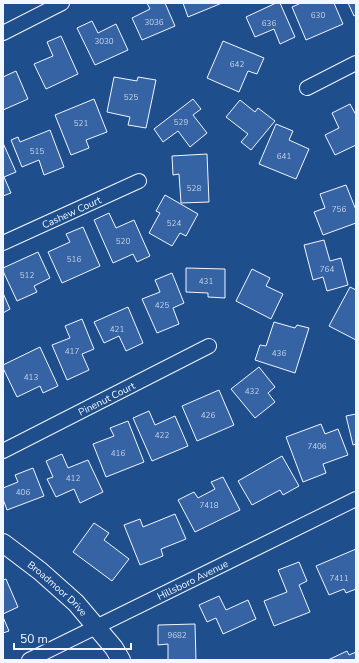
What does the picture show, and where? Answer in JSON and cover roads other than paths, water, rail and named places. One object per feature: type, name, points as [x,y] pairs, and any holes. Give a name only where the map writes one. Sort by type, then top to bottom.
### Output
[{"type":"street","points":[[3,33],[62,3]]},
{"type":"street","points":[[308,88],[356,63]]},
{"type":"street","name":"Cashew Court","points":[[3,243],[139,181]]},
{"type":"street","name":"Pinenut Court","points":[[3,451],[209,346]]},
{"type":"street","name":"Hillsboro Avenue","points":[[29,660],[356,498]]},
{"type":"street","name":"Broadmoor Drive","points":[[3,543],[40,571],[76,603],[114,648],[121,660]]}]
